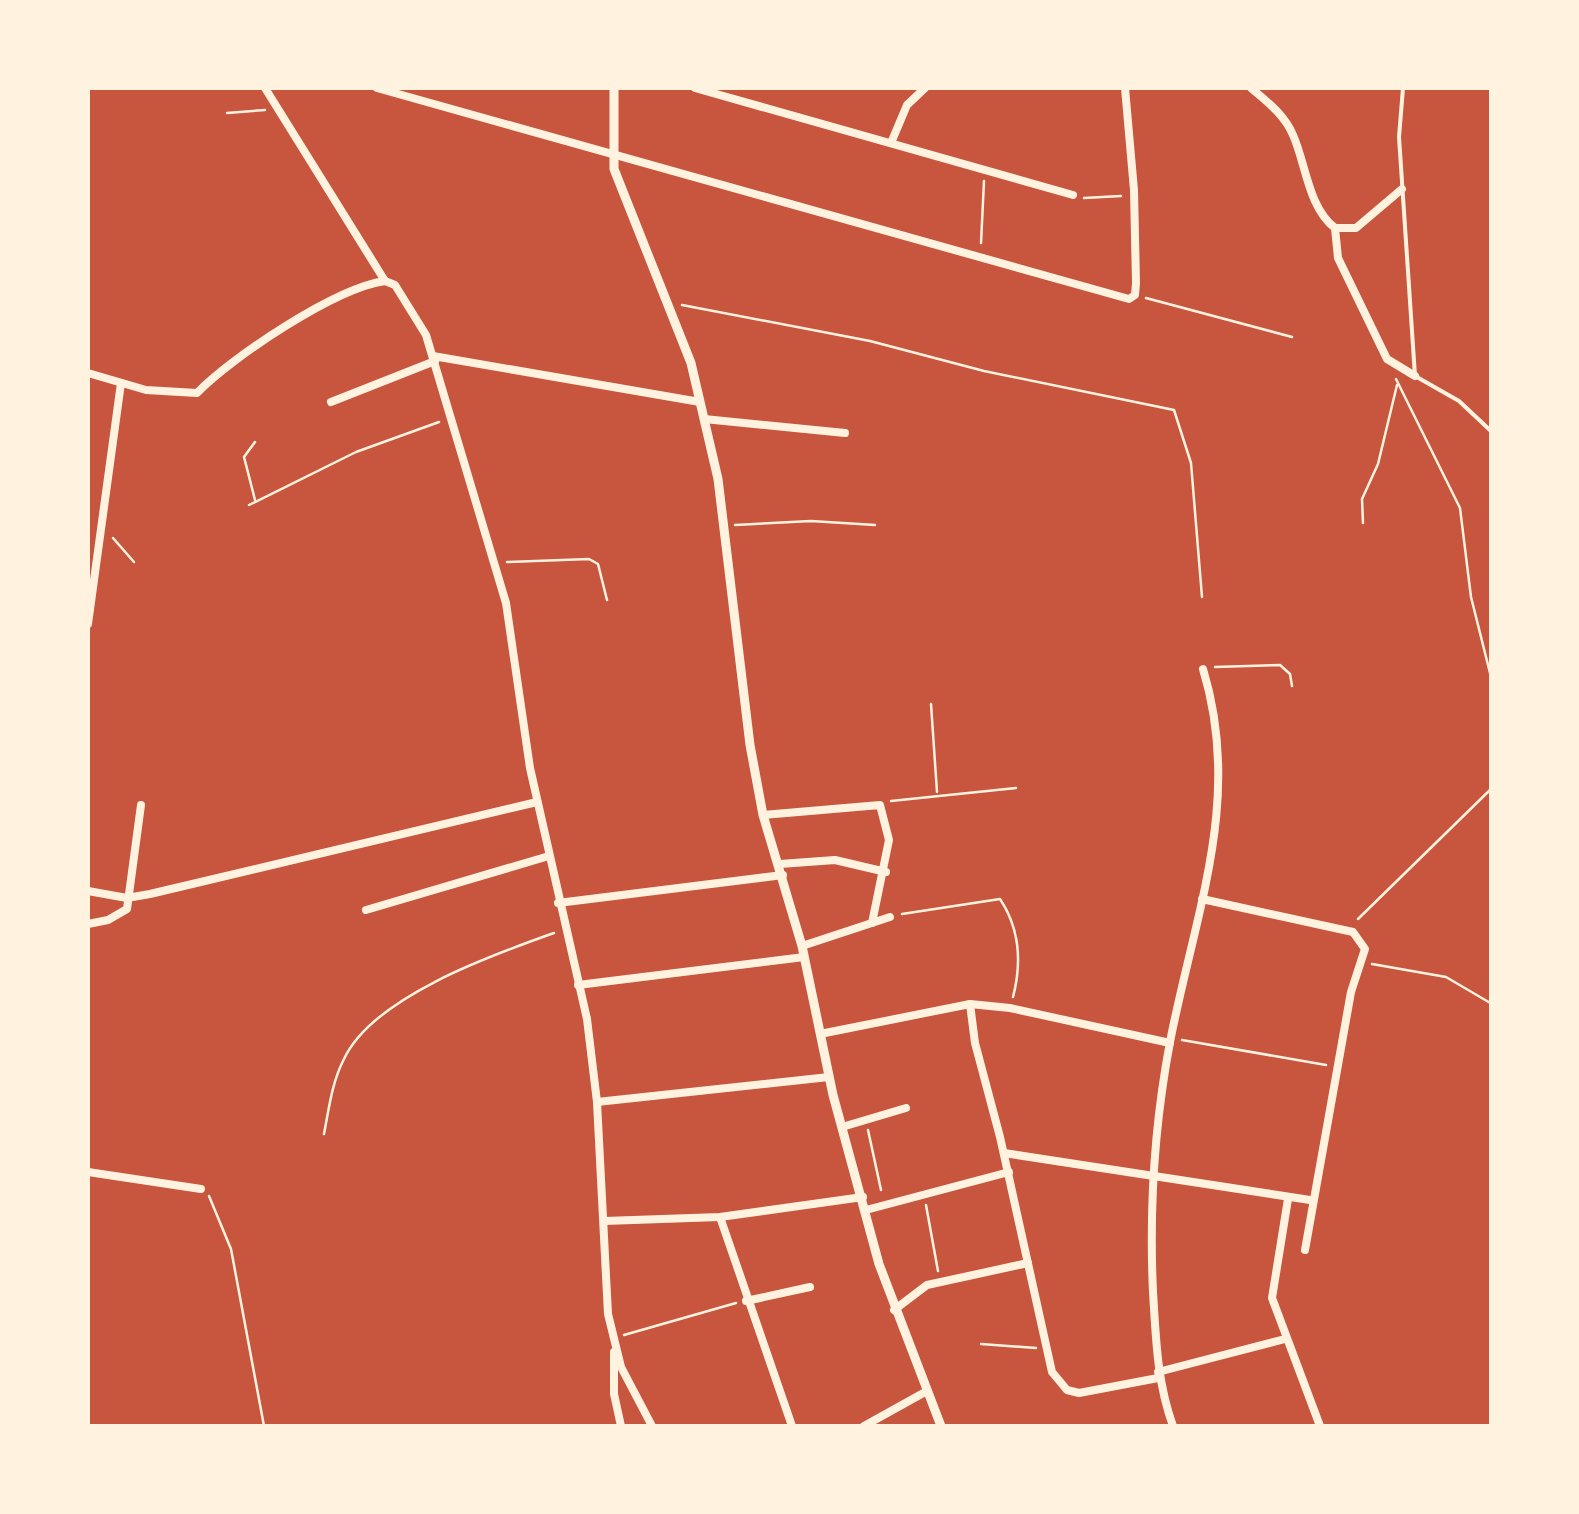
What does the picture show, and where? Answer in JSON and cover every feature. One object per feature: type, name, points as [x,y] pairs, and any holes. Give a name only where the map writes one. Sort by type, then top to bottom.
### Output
[{"type":"street","points":[[265,88],[385,280],[395,285],[416,318],[434,358],[496,562],[597,1102],[614,1394],[622,1426]]},
{"type":"street","points":[[376,88],[1130,299],[1135,296],[1135,196],[1125,88]]},
{"type":"street","points":[[614,88],[611,151],[634,224],[668,305],[704,419],[724,526],[763,815],[803,951],[829,1076],[894,1310],[940,1426]]},
{"type":"street","points":[[695,88],[1073,196]]},
{"type":"street","points":[[891,142],[921,90],[905,88]]},
{"type":"street","points":[[1250,88],[1276,108],[1292,130],[1317,205],[1335,228],[1338,258],[1387,359],[1415,376]]},
{"type":"street","points":[[1335,228],[1356,228],[1402,190]]},
{"type":"street","points":[[88,373],[177,395],[196,394],[241,354],[345,295],[385,280]]},
{"type":"street","points":[[331,402],[434,358],[700,402]]},
{"type":"street","points":[[88,624],[121,383]]},
{"type":"street","points":[[704,419],[845,433]]},
{"type":"street","points":[[88,519],[100,521]]},
{"type":"street","points":[[1173,1426],[1158,1375],[1150,1176],[1170,1043],[1202,899],[1222,763],[1218,718],[1203,669]]},
{"type":"street","points":[[88,890],[127,898],[538,802]]},
{"type":"street","points":[[88,924],[124,914],[141,804]]},
{"type":"street","points":[[763,815],[880,805],[889,840],[886,872],[872,924]]},
{"type":"street","points":[[366,910],[549,856]]},
{"type":"street","points":[[558,904],[835,860],[886,872]]},
{"type":"street","points":[[1202,899],[1346,930],[1361,940],[1364,963],[1351,992],[1310,1200],[1305,1250]]},
{"type":"street","points":[[578,986],[803,951],[890,916]]},
{"type":"street","points":[[820,1034],[970,1004],[1010,1008],[1170,1043]]},
{"type":"street","points":[[970,1004],[975,1042],[1009,1172],[1052,1372],[1067,1390],[1111,1389],[1285,1339]]},
{"type":"street","points":[[597,1102],[829,1076]]},
{"type":"street","points":[[842,1127],[906,1108]]},
{"type":"street","points":[[1004,1154],[1310,1200]]},
{"type":"street","points":[[88,1172],[201,1189]]},
{"type":"street","points":[[866,1210],[1009,1172]]},
{"type":"street","points":[[604,1222],[720,1217],[863,1197]]},
{"type":"street","points":[[1288,1199],[1272,1298],[1320,1426]]},
{"type":"street","points":[[720,1217],[792,1426]]},
{"type":"street","points":[[894,1310],[910,1294],[941,1282],[1028,1264]]},
{"type":"street","points":[[746,1300],[810,1287]]},
{"type":"street","points":[[614,1343],[652,1426]]},
{"type":"street","points":[[864,1426],[927,1391]]},
{"type":"lane","points":[[1404,88],[1399,137],[1415,376],[1459,401],[1492,432]]},
{"type":"path","points":[[227,113],[281,112]]},
{"type":"path","points":[[980,258],[984,170]]},
{"type":"path","points":[[1073,196],[1135,196]]},
{"type":"path","points":[[1135,296],[1292,337]]},
{"type":"path","points":[[668,305],[781,322],[1174,410],[1191,462],[1202,596]]},
{"type":"path","points":[[1387,359],[1460,508],[1472,596],[1492,681]]},
{"type":"path","points":[[1363,523],[1362,499],[1378,464],[1398,383]]},
{"type":"path","points":[[249,505],[356,452],[452,418]]},
{"type":"path","points":[[256,442],[244,457],[256,502]]},
{"type":"path","points":[[100,521],[134,562]]},
{"type":"path","points":[[724,526],[810,521],[875,525]]},
{"type":"path","points":[[496,562],[588,559],[598,564],[607,600]]},
{"type":"path","points":[[1203,669],[1280,666],[1290,674],[1292,686]]},
{"type":"path","points":[[932,704],[937,793]]},
{"type":"path","points":[[880,805],[937,793],[1016,788]]},
{"type":"path","points":[[1346,930],[1492,788]]},
{"type":"path","points":[[890,916],[1000,899],[1015,931],[1020,956],[1010,1008]]},
{"type":"path","points":[[324,1134],[339,1070],[365,1028],[440,981],[564,929]]},
{"type":"path","points":[[1364,963],[1446,977],[1492,1004]]},
{"type":"path","points":[[1170,1043],[1186,1039],[1337,1065]]},
{"type":"path","points":[[868,1120],[874,1168],[886,1206]]},
{"type":"path","points":[[201,1189],[218,1209],[231,1250],[264,1426]]},
{"type":"path","points":[[924,1196],[941,1282]]},
{"type":"path","points":[[614,1343],[746,1300]]},
{"type":"path","points":[[981,1344],[1048,1349]]}]
